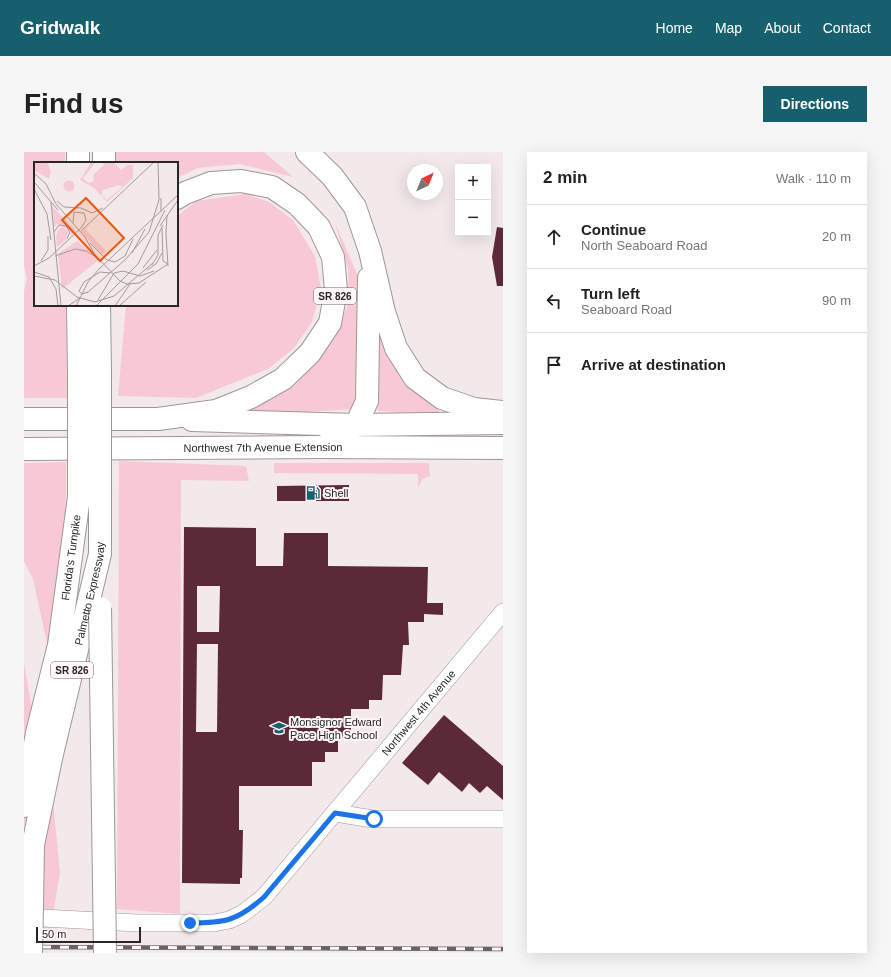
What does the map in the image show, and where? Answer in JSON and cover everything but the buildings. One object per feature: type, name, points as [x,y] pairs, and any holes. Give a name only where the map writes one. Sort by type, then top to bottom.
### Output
[{"type":"main road","points":[[307,152],[332,176],[355,208],[370,251],[384,312],[396,348],[415,378],[442,398],[474,409],[503,412]]},
{"type":"main road","name":"SR 826","points":[[24,419],[158,419],[216,411],[251,397],[283,379],[310,353],[330,323],[336,290],[332,257],[319,227],[297,204],[272,187],[241,181],[211,183],[185,193],[178,197]]},
{"type":"main road","points":[[323,447],[356,425],[367,401],[370,251]]},
{"type":"main road","name":"Florida's Turnpike","points":[[24,806],[37,733],[59,645],[90,495],[78,376],[78,306]]},
{"type":"main road","points":[[99,306],[99,331]]},
{"type":"main road","name":"SR 826","points":[[99,331],[108,306]]},
{"type":"main road","name":"Palmetto Expressway","points":[[28,911],[33,845],[52,754],[100,554],[90,495],[100,372],[99,331]]},
{"type":"main road","points":[[158,419],[356,425],[503,423]]},
{"type":"main road","name":"Northwest 7th Avenue Extension","points":[[24,449],[323,447],[503,448]]},
{"type":"main road","points":[[100,554],[105,953]]},
{"type":"main road","name":"SR 826","points":[[28,911],[31,953]]},
{"type":"street","name":"Northwest 4th Avenue","points":[[28,911],[137,923],[214,923],[229,920],[242,914],[264,897],[501,618]]},
{"type":"street","points":[[335,813],[374,819],[503,819]]},
{"type":"shaded area","points":[[24,152],[65,152],[65,162],[34,162],[34,306],[66,306],[67,398],[24,398],[24,291],[27,278],[24,266]]},
{"type":"shaded area","points":[[112,152],[264,152],[293,177],[239,164],[198,168],[178,178],[178,162],[112,162]]},
{"type":"shaded area","points":[[245,194],[269,202],[293,220],[315,256],[321,288],[312,322],[294,348],[268,369],[196,398],[118,396],[126,306],[178,306],[178,215],[196,201]]},
{"type":"shaded area","points":[[335,223],[360,281],[356,409],[238,416],[295,385],[335,338],[349,301],[348,269]]},
{"type":"shaded area","points":[[376,315],[438,407],[440,414],[378,411]]},
{"type":"shaded area","points":[[119,461],[246,466],[249,481],[181,480],[180,914],[117,909]]},
{"type":"shaded area","points":[[66,462],[65,727],[33,579],[24,561],[24,463]]},
{"type":"shaded area","points":[[274,463],[429,463],[430,476],[422,479],[418,488],[418,474],[274,473]]},
{"type":"shaded area","points":[[24,662],[30,698],[54,811],[60,873],[49,937],[24,936]]},
{"type":"railway","points":[[24,947],[503,949]]},
{"type":"place","name":"Shell","points":[[313,493]]},
{"type":"place","name":"Monsignor Edward Pace High School","points":[[279,728]]},
{"type":"route","points":[[190,923],[214,923],[229,920],[242,914],[253,906],[264,897],[335,813],[374,819]]}]
